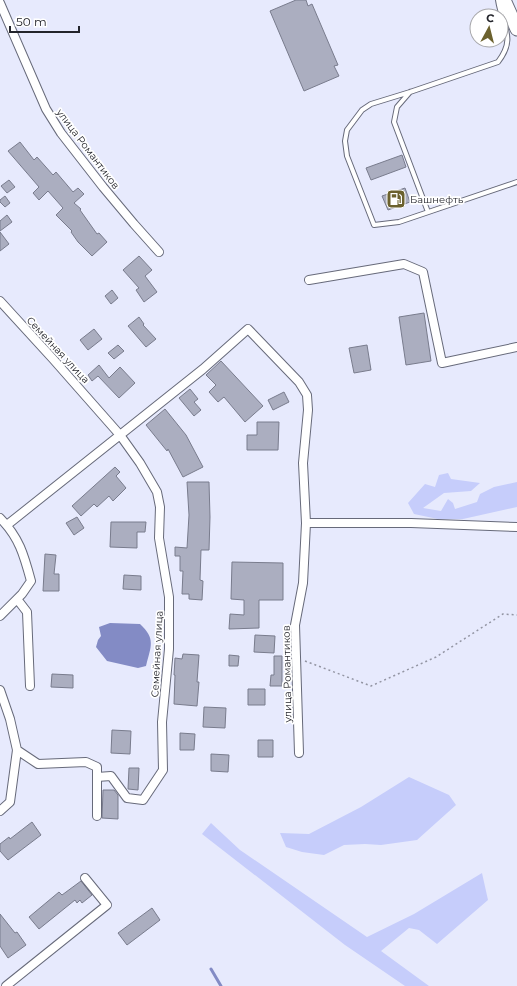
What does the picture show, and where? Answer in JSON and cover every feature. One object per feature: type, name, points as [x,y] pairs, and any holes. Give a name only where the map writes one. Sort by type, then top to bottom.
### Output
[{"type":"main road","points":[[504,0],[517,29]]},
{"type":"street","name":"улица Романтиков","points":[[0,3],[46,109],[53,121],[103,187],[160,252]]},
{"type":"street","points":[[309,280],[404,264],[423,272],[442,363],[517,347]]},
{"type":"street","name":"Семейная улица","points":[[0,301],[120,435],[140,463],[157,492],[160,507],[159,538],[169,597],[169,649],[162,722],[163,770],[143,800],[127,798],[111,776],[97,777]]},
{"type":"street","name":"улица Романтиков","points":[[120,435],[203,369],[248,328],[299,382],[307,395],[308,410],[303,463],[306,523],[303,583],[295,625],[299,753]]},
{"type":"street","points":[[7,525],[120,435]]},
{"type":"street","points":[[0,518],[11,529],[24,554],[30,581],[18,599],[0,616]]},
{"type":"street","points":[[306,523],[403,523],[517,527]]},
{"type":"street","points":[[18,599],[27,612],[30,686]]},
{"type":"street","points":[[0,690],[10,719],[18,750],[10,802],[0,811]]},
{"type":"street","points":[[18,750],[38,764],[86,762],[97,767],[97,816]]},
{"type":"street","points":[[6,986],[107,905],[85,878]]},
{"type":"lane","points":[[498,0],[511,35],[510,46],[506,54],[498,62],[371,104],[362,110],[347,130],[345,141],[348,156],[374,225],[399,222],[517,182]]},
{"type":"lane","points":[[410,92],[397,107],[394,122],[428,212]]},
{"type":"path","points":[[296,657],[371,686],[436,656],[504,614],[517,615]]},
{"type":"shaded area","points":[[448,473],[451,479],[480,483],[471,491],[444,493],[423,508],[441,511],[448,499],[453,503],[455,509],[477,502],[480,494],[494,487],[517,482],[517,507],[463,519],[438,519],[414,514],[408,503],[425,484],[435,487],[439,475]]},
{"type":"shaded area","points":[[110,623],[140,624],[145,629],[151,643],[146,666],[138,668],[107,661],[96,647],[101,636],[99,627]]},
{"type":"shaded area","points":[[409,777],[449,795],[456,805],[417,840],[381,845],[344,845],[324,855],[302,852],[286,847],[280,833],[309,834],[361,807]]},
{"type":"shaded area","points":[[211,823],[240,850],[367,937],[414,914],[482,873],[488,900],[437,944],[419,930],[409,928],[381,951],[429,986],[405,986],[345,945],[202,834]]},
{"type":"building","points":[[296,0],[306,0],[308,6],[312,4],[338,65],[334,66],[339,76],[304,91],[270,11]]},
{"type":"building","points":[[20,142],[34,160],[37,157],[53,175],[56,172],[73,192],[78,188],[84,194],[74,203],[81,209],[80,210],[97,234],[99,233],[107,242],[92,256],[78,242],[71,232],[72,231],[56,215],[63,208],[48,191],[39,200],[33,193],[39,187],[8,151]]},
{"type":"building","points":[[402,155],[406,167],[371,180],[366,168]]},
{"type":"building","points":[[9,180],[15,187],[7,193],[1,186]]},
{"type":"building","name":"Башнефть","points":[[405,188],[410,202],[388,210],[382,196]]},
{"type":"building","points":[[5,196],[10,203],[5,207],[0,200]]},
{"type":"building","points":[[7,215],[12,222],[0,231],[0,221]]},
{"type":"building","points":[[0,232],[9,244],[0,251]]},
{"type":"building","points":[[139,256],[152,270],[145,276],[157,292],[144,302],[136,290],[139,288],[123,270]]},
{"type":"building","points":[[112,290],[118,298],[111,304],[105,296]]},
{"type":"building","points":[[424,313],[431,361],[406,365],[399,317]]},
{"type":"building","points":[[139,317],[144,324],[143,325],[156,339],[146,347],[128,326]]},
{"type":"building","points":[[94,329],[102,339],[88,350],[80,340]]},
{"type":"building","points":[[118,345],[124,351],[114,359],[108,353]]},
{"type":"building","points":[[367,345],[371,370],[354,373],[349,348]]},
{"type":"building","points":[[221,361],[263,406],[245,422],[224,397],[218,402],[209,392],[216,385],[206,375]]},
{"type":"building","points":[[99,365],[109,378],[120,367],[135,383],[119,398],[98,376],[92,381],[88,375]]},
{"type":"building","points":[[190,389],[198,399],[194,402],[201,410],[194,416],[179,398]]},
{"type":"building","points":[[284,392],[289,402],[273,410],[268,400]]},
{"type":"building","points":[[165,409],[186,435],[203,467],[183,477],[168,449],[167,451],[146,425]]},
{"type":"building","points":[[257,422],[279,422],[278,450],[247,450],[247,435],[257,435]]},
{"type":"building","points":[[115,467],[120,472],[116,476],[126,488],[113,501],[109,496],[97,507],[94,504],[81,516],[72,506]]},
{"type":"building","points":[[187,482],[209,482],[209,550],[201,550],[200,580],[203,581],[202,600],[189,599],[189,594],[182,594],[183,571],[180,571],[180,556],[175,556],[175,547],[187,548],[189,515]]},
{"type":"building","points":[[77,517],[84,528],[74,535],[66,523]]},
{"type":"building","points":[[111,522],[146,522],[145,532],[137,532],[137,548],[110,547]]},
{"type":"building","points":[[45,554],[56,555],[54,574],[59,574],[59,591],[43,591]]},
{"type":"building","points":[[232,562],[283,563],[283,600],[259,600],[259,628],[229,629],[230,614],[244,615],[244,600],[231,599]]},
{"type":"building","points":[[124,575],[141,576],[141,590],[123,589]]},
{"type":"building","points":[[255,635],[275,636],[274,653],[254,652]]},
{"type":"building","points":[[183,654],[199,655],[197,706],[174,704],[175,658],[182,659]]},
{"type":"building","points":[[229,655],[239,656],[238,666],[229,666]]},
{"type":"building","points":[[274,656],[282,656],[282,686],[270,686],[271,675],[274,675]]},
{"type":"building","points":[[52,674],[73,675],[73,688],[51,687]]},
{"type":"building","points":[[248,689],[265,689],[265,705],[248,705]]},
{"type":"building","points":[[204,707],[226,708],[225,728],[203,727]]},
{"type":"building","points":[[112,730],[131,731],[130,754],[111,753]]},
{"type":"building","points":[[180,733],[195,734],[194,750],[180,750]]},
{"type":"building","points":[[258,740],[273,740],[273,757],[258,757]]},
{"type":"building","points":[[211,754],[229,755],[228,772],[211,771]]},
{"type":"building","points":[[129,768],[139,768],[138,790],[128,789]]},
{"type":"building","points":[[103,790],[114,790],[118,795],[118,819],[102,818]]},
{"type":"building","points":[[32,822],[41,835],[8,860],[0,851],[0,844],[9,837],[10,839]]},
{"type":"building","points":[[81,881],[92,895],[82,903],[80,900],[77,903],[75,900],[39,929],[29,917],[59,892],[62,895]]},
{"type":"building","points":[[152,908],[160,920],[127,945],[118,933]]},
{"type":"building","points":[[0,914],[15,933],[17,932],[26,945],[8,958],[0,946]]},
{"type":"waterway","points":[[211,969],[221,986]]},
{"type":"place","name":"Башнефть","points":[[396,199]]}]
